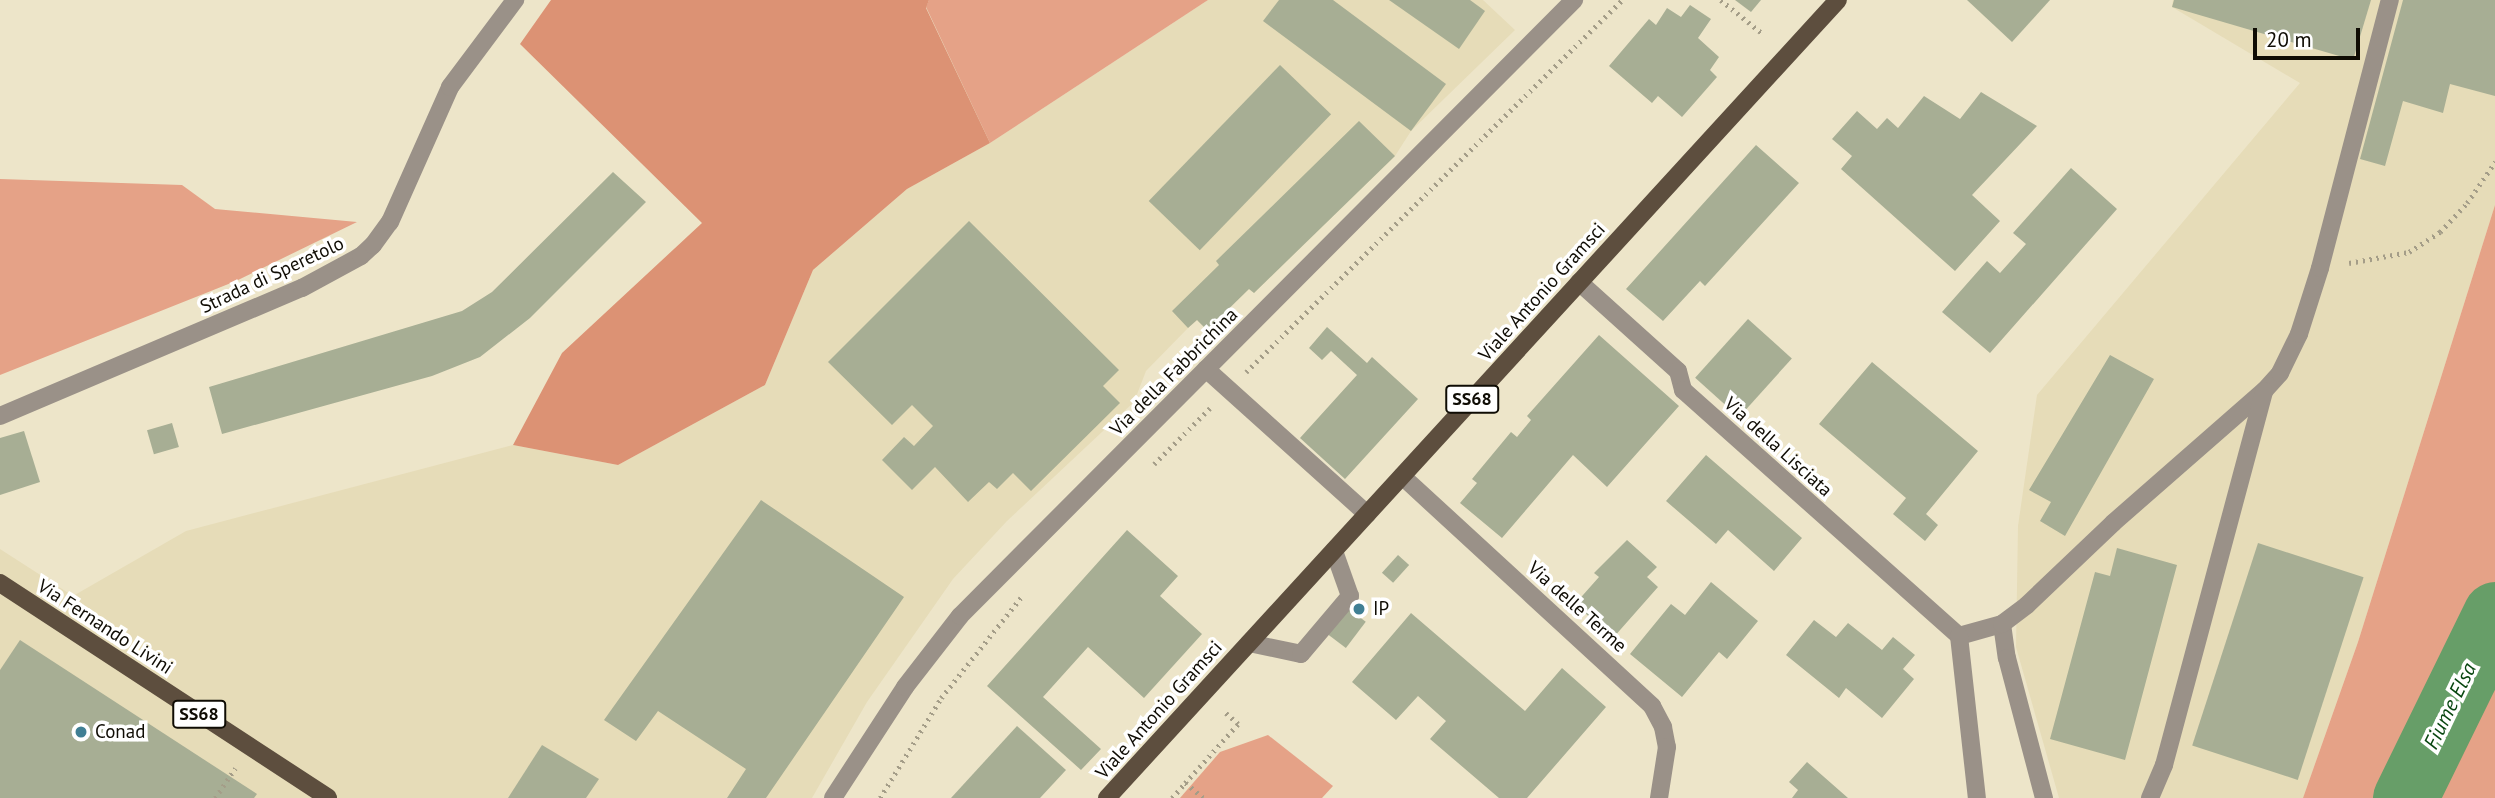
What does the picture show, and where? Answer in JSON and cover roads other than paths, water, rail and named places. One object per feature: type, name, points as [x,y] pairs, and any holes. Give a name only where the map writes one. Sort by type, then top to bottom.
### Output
[{"type":"main road","name":"Viale Antonio Gramsci","points":[[1107,798],[1838,0]]},
{"type":"main road","name":"Via Fernando Livini","points":[[0,583],[328,798]]},
{"type":"street","name":"Strada di Speretolo","points":[[0,416],[302,288],[361,256],[390,222],[450,87],[515,0]]},
{"type":"street","name":"Via della Fabbrichina","points":[[833,798],[905,687],[954,623],[1574,0]]},
{"type":"street","points":[[1977,798],[1959,636],[2002,624],[2038,595],[2178,464],[2264,391],[2289,357],[2320,268],[2390,0]]},
{"type":"street","name":"Via della Lisciata","points":[[1579,282],[1678,371],[1683,390],[1959,636]]},
{"type":"street","points":[[1206,369],[1367,514]]},
{"type":"street","points":[[2150,798],[2165,765],[2264,391]]},
{"type":"street","name":"Via delle Terme","points":[[1402,476],[1652,706],[1663,727],[1667,747],[1659,798]]},
{"type":"street","points":[[1249,643],[1301,654],[1350,596],[1334,551]]},
{"type":"street","points":[[2002,624],[2007,658],[2044,798]]},
{"type":"waterway","name":"Fiume Elsa","points":[[2405,798],[2495,614]]},
{"type":"place","name":"IP","points":[[1359,609]]},
{"type":"place","name":"Conad","points":[[81,732]]}]
